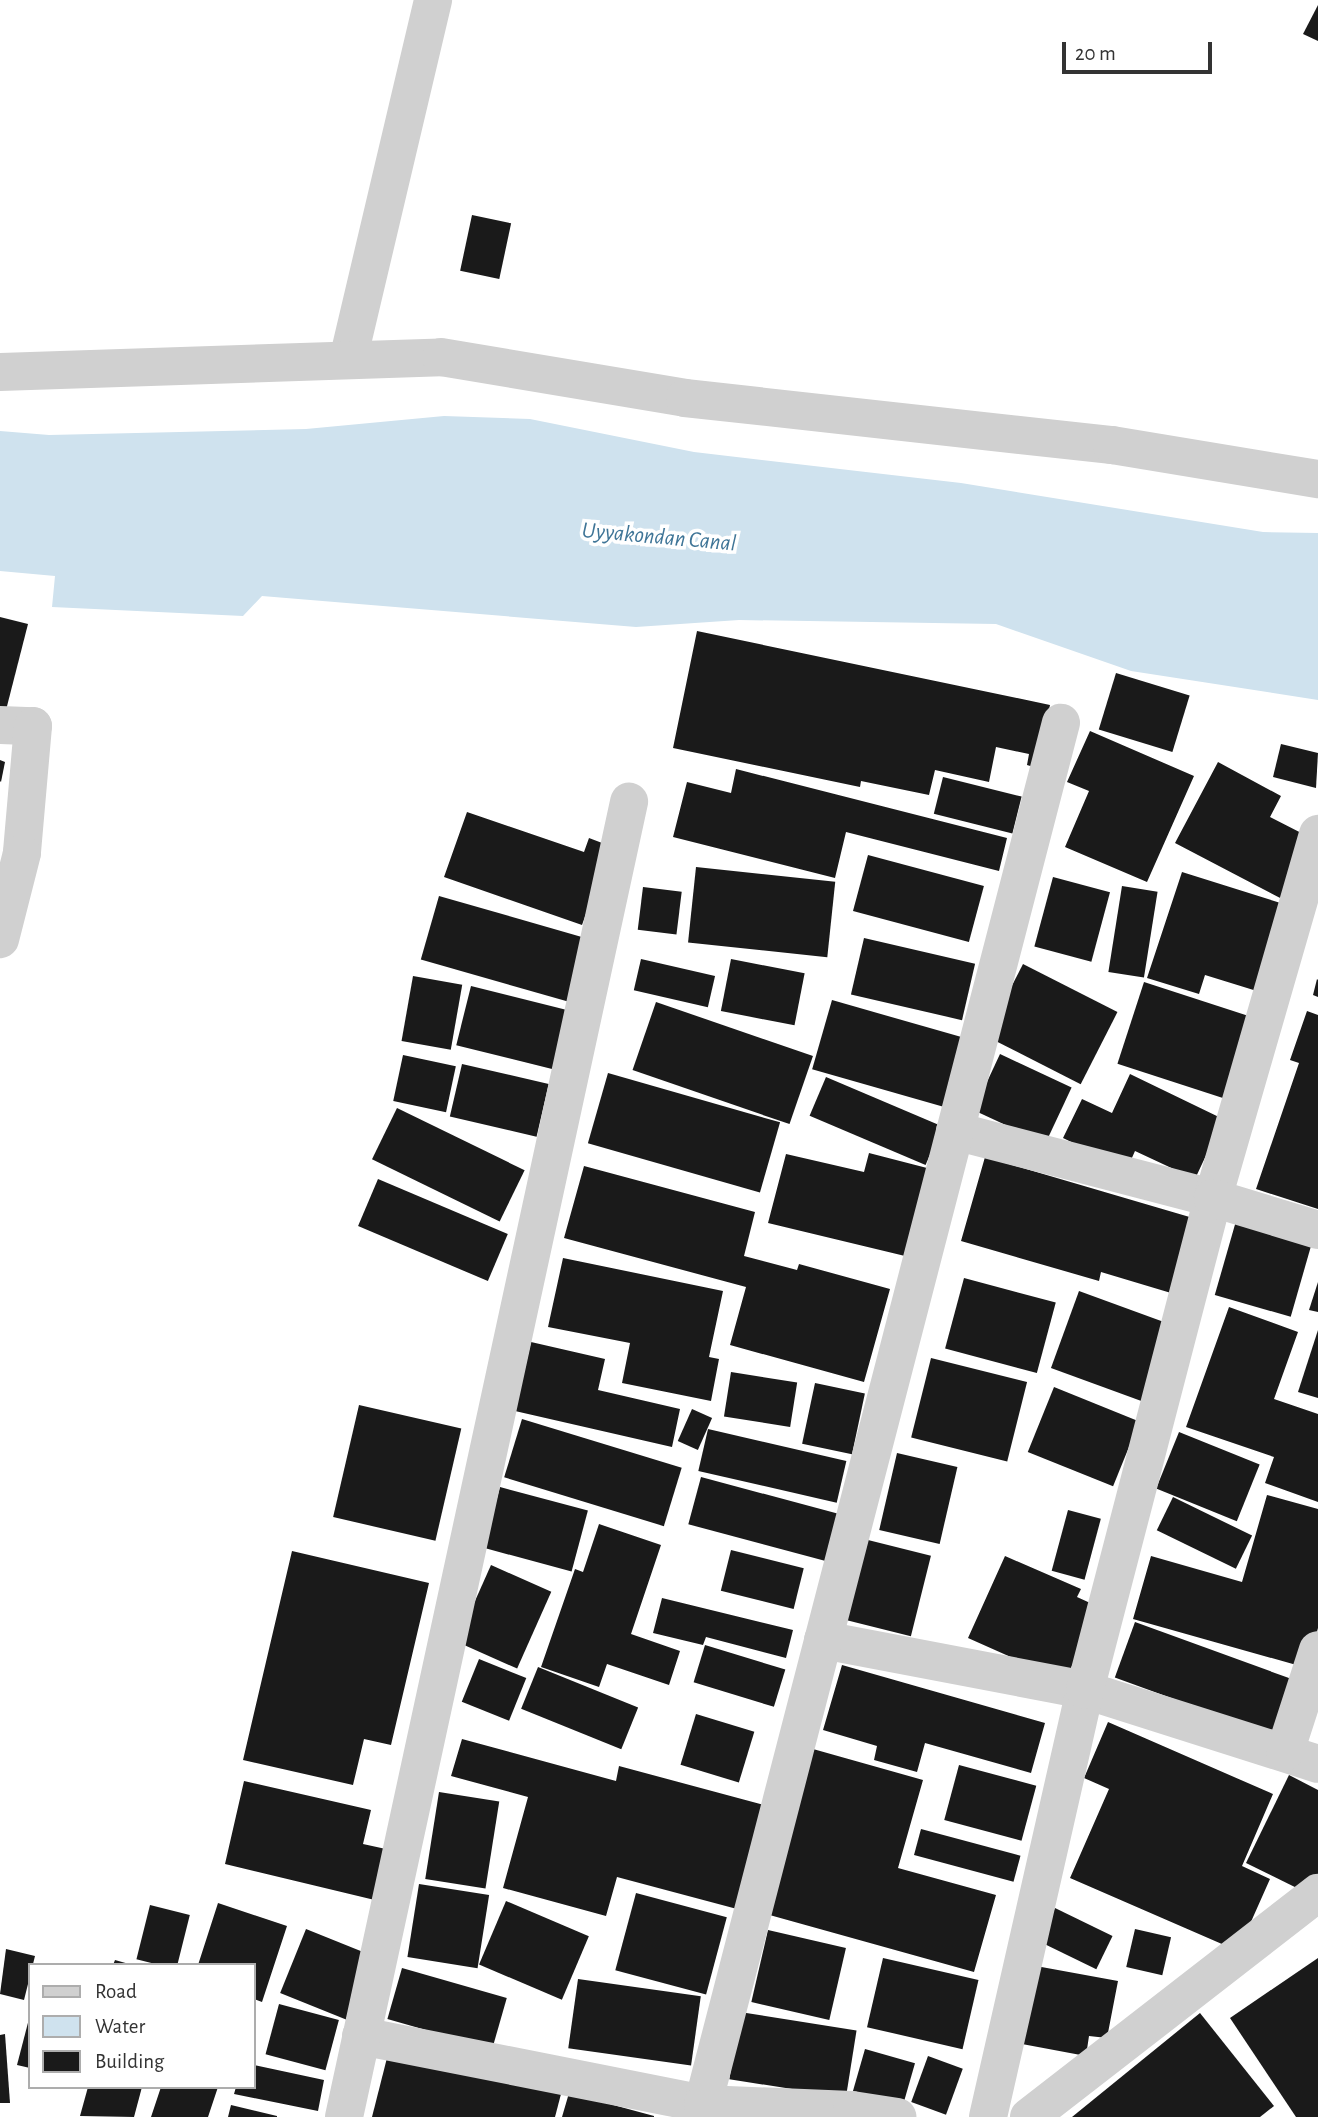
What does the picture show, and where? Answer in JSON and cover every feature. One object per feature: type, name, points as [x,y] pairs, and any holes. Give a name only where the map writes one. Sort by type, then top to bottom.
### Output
[{"type":"street","points":[[348,360],[433,0]]},
{"type":"street","points":[[0,372],[441,357],[685,398],[1112,445],[1318,479]]},
{"type":"street","points":[[703,2104],[1060,723]]},
{"type":"street","points":[[0,725],[33,726],[22,853],[0,939]]},
{"type":"street","points":[[344,2117],[629,802]]},
{"type":"street","points":[[988,2117],[1085,1690],[1213,1198],[1318,834]]},
{"type":"street","points":[[955,1131],[1213,1198],[1318,1230]]},
{"type":"street","points":[[822,1640],[1085,1690],[1301,1758],[1318,1650]]},
{"type":"street","points":[[1029,2117],[1318,1893]]},
{"type":"street","points":[[362,2036],[703,2104],[852,2110],[897,2117]]},
{"type":"water","name":"Uyyakondan Canal","points":[[444,416],[530,419],[694,452],[961,483],[1263,532],[1318,533],[1318,700],[1131,671],[996,624],[739,620],[636,627],[262,596],[243,616],[52,607],[55,576],[0,571],[0,431],[49,435],[306,429]]},
{"type":"building","points":[[1318,5],[1318,41],[1303,34]]},
{"type":"building","points":[[472,215],[511,223],[499,279],[460,271]]},
{"type":"building","points":[[0,617],[28,624],[5,714],[0,713]]},
{"type":"building","points":[[697,631],[1050,705],[1037,768],[1027,765],[1029,754],[996,747],[989,782],[935,770],[929,795],[861,781],[860,787],[673,748]]},
{"type":"building","points":[[1116,673],[1190,696],[1172,752],[1099,729]]},
{"type":"building","points":[[1090,731],[1194,776],[1147,882],[1065,847],[1089,791],[1067,782]]},
{"type":"building","points":[[1281,744],[1318,753],[1316,788],[1273,777]]},
{"type":"building","points":[[0,760],[5,762],[1,782],[0,781]]},
{"type":"building","points":[[1218,762],[1281,796],[1270,817],[1315,840],[1284,900],[1175,843]]},
{"type":"building","points":[[736,769],[1007,838],[999,871],[846,832],[835,878],[673,837],[687,782],[731,793]]},
{"type":"building","points":[[943,777],[1022,797],[1012,833],[934,814]]},
{"type":"building","points":[[467,812],[584,852],[589,838],[610,846],[582,925],[444,877]]},
{"type":"building","points":[[868,855],[984,886],[969,942],[853,911]]},
{"type":"building","points":[[696,867],[835,882],[827,957],[688,943]]},
{"type":"building","points":[[1182,872],[1287,905],[1260,992],[1205,975],[1199,994],[1147,978]]},
{"type":"building","points":[[1053,877],[1110,892],[1091,962],[1034,947]]},
{"type":"building","points":[[1122,886],[1158,892],[1144,978],[1108,972]]},
{"type":"building","points":[[643,887],[682,892],[676,934],[638,930]]},
{"type":"building","points":[[439,896],[596,941],[577,1004],[421,959]]},
{"type":"building","points":[[864,938],[975,964],[962,1020],[851,995]]},
{"type":"building","points":[[641,959],[715,976],[708,1007],[634,990]]},
{"type":"building","points":[[731,959],[805,973],[795,1025],[721,1011]]},
{"type":"building","points":[[1023,964],[1117,1012],[1081,1084],[986,1036]]},
{"type":"building","points":[[413,976],[462,985],[451,1050],[402,1041]]},
{"type":"building","points":[[1318,980],[1318,997],[1313,995]]},
{"type":"building","points":[[1144,982],[1261,1020],[1234,1102],[1117,1064]]},
{"type":"building","points":[[471,986],[573,1011],[558,1071],[456,1045]]},
{"type":"building","points":[[832,1000],[968,1039],[948,1108],[812,1069]]},
{"type":"building","points":[[656,1002],[813,1056],[790,1124],[633,1070]]},
{"type":"building","points":[[1307,1011],[1318,1015],[1318,1209],[1256,1189],[1299,1063],[1290,1060]]},
{"type":"building","points":[[1000,1054],[1072,1087],[1045,1144],[974,1110]]},
{"type":"building","points":[[403,1055],[456,1066],[446,1112],[393,1101]]},
{"type":"building","points":[[462,1064],[549,1084],[537,1137],[450,1117]]},
{"type":"building","points":[[608,1073],[780,1122],[760,1193],[588,1143]]},
{"type":"building","points":[[1130,1074],[1223,1119],[1195,1179],[1135,1151],[1127,1169],[1063,1138],[1082,1099],[1112,1113]]},
{"type":"building","points":[[826,1077],[942,1126],[926,1165],[810,1116]]},
{"type":"building","points":[[397,1108],[525,1170],[500,1221],[372,1159]]},
{"type":"building","points":[[869,1153],[927,1168],[905,1256],[768,1223],[786,1154],[864,1172]]},
{"type":"building","points":[[985,1157],[1193,1218],[1171,1293],[1101,1272],[1099,1281],[961,1241]]},
{"type":"building","points":[[584,1166],[755,1212],[744,1256],[797,1270],[799,1264],[890,1289],[864,1382],[730,1345],[746,1287],[564,1238]]},
{"type":"building","points":[[378,1179],[508,1234],[488,1281],[358,1226]]},
{"type":"building","points":[[1236,1221],[1312,1243],[1291,1317],[1215,1295]]},
{"type":"building","points":[[563,1258],[723,1291],[709,1357],[719,1359],[711,1401],[622,1383],[630,1343],[548,1327]]},
{"type":"building","points":[[964,1278],[1056,1303],[1037,1373],[945,1349]]},
{"type":"building","points":[[1318,1282],[1318,1312],[1309,1310]]},
{"type":"building","points":[[1079,1291],[1175,1326],[1147,1403],[1051,1368]]},
{"type":"building","points":[[1229,1307],[1298,1332],[1274,1399],[1318,1414],[1318,1502],[1265,1483],[1274,1457],[1186,1427]]},
{"type":"building","points":[[1318,1330],[1318,1398],[1298,1392]]},
{"type":"building","points":[[531,1342],[605,1359],[598,1390],[680,1409],[672,1447],[515,1411]]},
{"type":"building","points":[[931,1358],[1027,1382],[1007,1462],[911,1438]]},
{"type":"building","points":[[731,1372],[797,1382],[790,1427],[724,1416]]},
{"type":"building","points":[[815,1383],[865,1394],[852,1454],[802,1444]]},
{"type":"building","points":[[1054,1387],[1139,1421],[1113,1486],[1028,1452]]},
{"type":"building","points":[[359,1405],[461,1429],[435,1541],[333,1517]]},
{"type":"building","points":[[692,1409],[712,1418],[698,1450],[678,1441]]},
{"type":"building","points":[[522,1419],[682,1468],[664,1526],[504,1477]]},
{"type":"building","points":[[708,1429],[846,1461],[837,1503],[698,1471]]},
{"type":"building","points":[[1179,1432],[1260,1465],[1237,1521],[1156,1489]]},
{"type":"building","points":[[897,1453],[957,1467],[940,1544],[879,1530]]},
{"type":"building","points":[[701,1477],[841,1515],[828,1562],[688,1524]]},
{"type":"building","points":[[500,1487],[588,1511],[572,1571],[484,1548]]},
{"type":"building","points":[[1267,1495],[1318,1509],[1318,1628],[1307,1668],[1133,1619],[1151,1556],[1242,1582]]},
{"type":"building","points":[[1173,1497],[1252,1536],[1236,1569],[1157,1530]]},
{"type":"building","points":[[1068,1510],[1101,1519],[1085,1580],[1052,1571]]},
{"type":"building","points":[[599,1524],[661,1545],[631,1634],[680,1651],[669,1685],[607,1664],[599,1687],[541,1667],[575,1569],[583,1572]]},
{"type":"building","points":[[864,1539],[931,1556],[911,1636],[844,1620]]},
{"type":"building","points":[[731,1550],[804,1568],[794,1609],[721,1591]]},
{"type":"building","points":[[292,1551],[429,1583],[391,1745],[364,1739],[353,1785],[243,1760]]},
{"type":"building","points":[[1005,1556],[1081,1589],[1077,1597],[1099,1607],[1065,1681],[968,1638]]},
{"type":"building","points":[[491,1565],[551,1592],[517,1669],[457,1642]]},
{"type":"building","points":[[662,1598],[793,1630],[786,1658],[706,1637],[703,1645],[653,1633]]},
{"type":"building","points":[[1135,1622],[1294,1680],[1274,1735],[1115,1677]]},
{"type":"building","points":[[705,1645],[785,1670],[774,1707],[694,1682]]},
{"type":"building","points":[[479,1659],[526,1678],[509,1721],[462,1702]]},
{"type":"building","points":[[842,1665],[1045,1723],[1031,1773],[925,1743],[917,1772],[874,1760],[877,1746],[823,1730]]},
{"type":"building","points":[[538,1667],[638,1707],[621,1749],[521,1709]]},
{"type":"building","points":[[696,1714],[754,1732],[739,1783],[681,1765]]},
{"type":"building","points":[[1108,1722],[1273,1794],[1242,1866],[1270,1879],[1238,1951],[1070,1878],[1109,1789],[1084,1778]]},
{"type":"building","points":[[462,1739],[616,1781],[619,1766],[764,1805],[737,1909],[617,1877],[606,1916],[503,1888],[528,1797],[451,1776]]},
{"type":"building","points":[[813,1749],[923,1780],[898,1868],[996,1895],[974,1972],[766,1914]]},
{"type":"building","points":[[959,1765],[1036,1786],[1022,1841],[944,1820]]},
{"type":"building","points":[[1289,1775],[1318,1790],[1318,1886],[1313,1896],[1246,1863]]},
{"type":"building","points":[[244,1781],[371,1810],[363,1844],[395,1851],[383,1902],[225,1864]]},
{"type":"building","points":[[439,1792],[499,1802],[485,1888],[425,1879]]},
{"type":"building","points":[[921,1829],[1020,1856],[1014,1882],[914,1855]]},
{"type":"building","points":[[419,1884],[489,1895],[478,1968],[407,1957]]},
{"type":"building","points":[[636,1893],[727,1917],[706,1995],[615,1970]]},
{"type":"building","points":[[506,1901],[589,1936],[562,2000],[479,1965]]},
{"type":"building","points":[[218,1903],[287,1926],[262,2002],[256,2000],[256,1963],[199,1963]]},
{"type":"building","points":[[150,1905],[190,1915],[178,1963],[151,1963],[136,1959]]},
{"type":"building","points":[[1055,1908],[1113,1936],[1096,1969],[1039,1941]]},
{"type":"building","points":[[306,1929],[372,1956],[346,2020],[280,1993]]},
{"type":"building","points":[[1135,1929],[1171,1937],[1162,1975],[1126,1967]]},
{"type":"building","points":[[768,1930],[846,1948],[829,2020],[751,2002]]},
{"type":"building","points":[[6,1949],[35,1956],[33,1963],[28,1963],[28,1984],[24,2000],[0,1994]]},
{"type":"building","points":[[883,1958],[978,1980],[963,2049],[867,2027]]},
{"type":"building","points":[[1318,1958],[1318,2117],[1296,2117],[1230,2018]]},
{"type":"building","points":[[1036,1966],[1118,1981],[1107,2038],[1089,2036],[1086,2056],[1022,2044]]},
{"type":"building","points":[[402,1968],[507,1998],[492,2049],[387,2019]]},
{"type":"building","points":[[578,1979],[701,1996],[691,2066],[568,2048]]},
{"type":"building","points":[[279,2004],[339,2020],[325,2070],[266,2054]]},
{"type":"building","points":[[740,2012],[857,2030],[846,2098],[729,2079]]},
{"type":"building","points":[[1200,2013],[1274,2106],[1260,2117],[1072,2117]]},
{"type":"building","points":[[28,2023],[28,2068],[17,2065]]},
{"type":"building","points":[[5,2034],[10,2103],[0,2103],[0,2035]]},
{"type":"building","points":[[865,2049],[915,2063],[902,2108],[852,2093]]},
{"type":"building","points":[[389,2050],[561,2094],[555,2117],[372,2117]]},
{"type":"building","points":[[928,2056],[963,2069],[946,2115],[911,2102]]},
{"type":"building","points":[[256,2065],[324,2080],[318,2111],[234,2094],[235,2089],[256,2089]]},
{"type":"building","points":[[87,2089],[141,2089],[134,2117],[80,2116]]},
{"type":"building","points":[[160,2089],[217,2089],[208,2117],[151,2117]]},
{"type":"building","points":[[569,2093],[654,2116],[654,2117],[562,2117]]},
{"type":"building","points":[[231,2105],[277,2116],[277,2117],[228,2117]]}]
